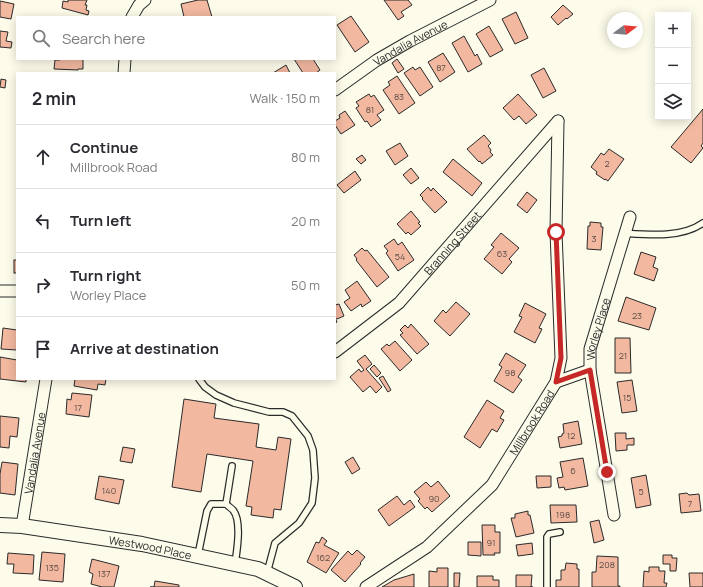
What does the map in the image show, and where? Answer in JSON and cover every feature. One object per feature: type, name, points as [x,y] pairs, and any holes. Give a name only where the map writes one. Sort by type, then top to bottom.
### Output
[{"type":"street","points":[[133,16],[139,5],[145,0]]},
{"type":"street","name":"Vandalia Avenue","points":[[336,89],[377,60],[404,44],[490,0]]},
{"type":"street","points":[[124,72],[125,60]]},
{"type":"street","name":"Branning Street","points":[[336,351],[399,303],[558,121]]},
{"type":"street","name":"Millbrook Road","points":[[366,587],[427,547],[492,485],[556,382],[561,358],[556,232],[558,121]]},
{"type":"street","name":"Worley Place","points":[[614,515],[590,370],[590,349],[630,217]]},
{"type":"street","points":[[0,291],[16,291]]},
{"type":"street","points":[[556,382],[590,370]]},
{"type":"street","name":"Vandalia Avenue","points":[[22,526],[46,380]]},
{"type":"street","name":"Westwood Place","points":[[0,525],[22,526],[142,544],[258,569],[295,587]]},
{"type":"lane","points":[[626,233],[672,234],[687,231],[703,223]]},
{"type":"lane","points":[[200,380],[205,387],[216,395],[234,403],[269,412],[283,412],[292,416],[308,436],[313,450],[315,478],[312,503],[298,523],[275,543],[266,573]]},
{"type":"lane","points":[[226,504],[232,466]]},
{"type":"lane","points":[[198,556],[207,510],[211,504],[226,504],[234,511],[237,523],[238,537],[235,564]]},
{"type":"lane","points":[[547,587],[547,538],[549,534],[560,532]]},
{"type":"building","points":[[68,0],[87,0],[85,5],[87,5],[86,10],[89,11],[88,15],[62,8],[63,1],[68,2]]},
{"type":"building","points":[[198,0],[207,0],[212,16],[184,16],[181,4]]},
{"type":"building","points":[[384,0],[408,0],[412,5],[401,12],[404,16],[398,20]]},
{"type":"building","points":[[0,1],[14,4],[11,19],[0,17]]},
{"type":"building","points":[[563,5],[573,14],[558,25],[551,17]]},
{"type":"building","points":[[516,12],[528,38],[515,44],[502,19]]},
{"type":"building","points":[[351,16],[369,42],[355,52],[337,25]]},
{"type":"building","points":[[489,26],[503,50],[490,57],[476,34]]},
{"type":"building","points":[[0,31],[8,32],[6,41],[12,42],[11,48],[0,47]]},
{"type":"building","points":[[464,36],[475,56],[477,54],[482,64],[468,72],[452,43]]},
{"type":"building","points":[[443,53],[455,72],[440,82],[428,62]]},
{"type":"building","points":[[397,59],[404,69],[398,73],[392,63]]},
{"type":"building","points":[[55,60],[83,60],[83,69],[54,69]]},
{"type":"building","points":[[295,60],[314,60],[320,70],[317,72],[302,72]]},
{"type":"building","points":[[286,65],[290,72],[275,72]]},
{"type":"building","points":[[413,67],[415,70],[420,67],[433,87],[420,96],[404,73]]},
{"type":"building","points":[[544,68],[556,91],[543,98],[531,75]]},
{"type":"building","points":[[397,76],[415,103],[399,114],[383,90],[390,85],[388,82]]},
{"type":"building","points":[[1,79],[6,80],[5,88],[0,87]]},
{"type":"building","points":[[369,94],[371,97],[374,95],[384,110],[377,115],[381,120],[371,127],[367,121],[365,122],[356,108],[359,106],[356,102]]},
{"type":"building","points":[[518,94],[537,115],[526,124],[519,116],[514,120],[503,108]]},
{"type":"building","points":[[703,109],[703,143],[701,146],[703,148],[691,163],[671,147]]},
{"type":"building","points":[[345,111],[355,125],[341,134],[336,126],[336,120],[340,118],[339,115]]},
{"type":"building","points":[[484,135],[491,143],[488,146],[493,155],[482,164],[467,149]]},
{"type":"building","points":[[400,143],[408,156],[395,165],[386,151]]},
{"type":"building","points":[[609,149],[624,159],[608,181],[596,174],[597,172],[591,167],[601,153],[604,155]]},
{"type":"building","points":[[362,155],[366,160],[361,164],[356,159]]},
{"type":"building","points":[[453,159],[482,183],[472,196],[443,172]]},
{"type":"building","points":[[411,168],[419,178],[411,184],[403,175]]},
{"type":"building","points":[[355,171],[361,180],[344,193],[337,185]]},
{"type":"building","points":[[428,187],[431,191],[433,188],[447,202],[435,213],[420,195]]},
{"type":"building","points":[[527,192],[537,200],[527,213],[517,205]]},
{"type":"building","points":[[411,211],[420,222],[418,223],[421,226],[411,235],[408,232],[406,234],[397,224]]},
{"type":"building","points":[[590,222],[601,223],[601,227],[603,227],[601,250],[587,249],[588,226],[590,226]]},
{"type":"building","points":[[501,233],[519,248],[509,259],[512,262],[502,274],[484,259],[494,247],[491,245]]},
{"type":"building","points":[[394,239],[398,245],[402,242],[414,260],[398,271],[386,253],[388,251],[384,246]]},
{"type":"building","points":[[362,248],[365,251],[367,250],[389,277],[377,287],[356,260],[357,259],[354,255]]},
{"type":"building","points":[[641,252],[656,257],[653,267],[658,269],[654,281],[634,274]]},
{"type":"building","points":[[14,260],[16,260],[16,273],[14,273]]},
{"type":"building","points":[[357,281],[371,301],[362,307],[361,304],[351,311],[344,302],[350,298],[345,290]]},
{"type":"building","points":[[626,297],[656,308],[649,330],[618,321]]},
{"type":"building","points":[[456,302],[470,314],[450,336],[434,321],[443,310],[446,313]]},
{"type":"building","points":[[525,303],[546,314],[539,328],[542,329],[535,343],[514,332],[522,317],[519,316]]},
{"type":"building","points":[[339,304],[344,316],[337,319],[336,305]]},
{"type":"building","points":[[411,324],[429,344],[417,354],[400,335],[403,333],[400,330],[405,325],[408,328]]},
{"type":"building","points":[[3,328],[16,330],[16,350],[1,349]]},
{"type":"building","points":[[615,338],[630,338],[631,373],[615,373]]},
{"type":"building","points":[[395,341],[412,360],[400,371],[381,349],[387,344],[389,346]]},
{"type":"building","points":[[506,353],[526,365],[518,377],[522,380],[513,393],[494,381],[502,367],[499,365]]},
{"type":"building","points":[[365,355],[372,364],[366,369],[382,387],[376,393],[370,386],[363,392],[350,377],[359,369],[361,372],[364,370],[357,361]]},
{"type":"building","points":[[0,357],[16,360],[16,380],[26,380],[26,382],[0,379]]},
{"type":"building","points":[[374,365],[381,373],[377,377],[370,369]]},
{"type":"building","points":[[383,376],[391,390],[388,392],[379,378]]},
{"type":"building","points":[[75,380],[106,380],[105,385],[98,384],[97,390],[74,386]]},
{"type":"building","points":[[632,380],[637,411],[622,413],[617,382]]},
{"type":"building","points":[[72,393],[92,395],[89,417],[66,414],[67,399],[71,400]]},
{"type":"building","points":[[184,399],[216,404],[214,418],[259,424],[256,447],[276,450],[278,437],[291,439],[281,510],[274,509],[273,518],[251,515],[252,507],[246,506],[253,461],[207,454],[201,492],[172,487]]},
{"type":"building","points":[[487,400],[504,411],[500,418],[504,420],[497,432],[492,429],[480,448],[464,437]]},
{"type":"building","points":[[0,416],[19,418],[17,437],[10,436],[9,448],[0,447]]},
{"type":"building","points":[[578,421],[582,444],[560,448],[558,437],[562,436],[564,433],[563,424]]},
{"type":"building","points":[[615,433],[626,433],[626,439],[634,438],[634,445],[627,445],[627,450],[616,451]]},
{"type":"building","points":[[123,447],[135,449],[132,463],[120,461]]},
{"type":"building","points":[[353,457],[360,469],[352,474],[345,462]]},
{"type":"building","points":[[583,458],[588,486],[565,490],[564,487],[559,488],[557,478],[563,477],[560,462]]},
{"type":"building","points":[[2,462],[18,464],[15,495],[0,493],[0,474]]},
{"type":"building","points":[[646,475],[651,505],[636,508],[631,478]]},
{"type":"building","points":[[99,476],[124,480],[119,504],[95,499]]},
{"type":"building","points":[[536,476],[551,476],[551,487],[537,488]]},
{"type":"building","points":[[438,481],[450,496],[432,512],[427,507],[425,509],[418,501],[420,499],[414,492],[426,482],[431,487]]},
{"type":"building","points":[[687,493],[689,495],[699,494],[701,511],[681,513],[679,494]]},
{"type":"building","points":[[397,496],[404,505],[410,500],[415,507],[389,526],[378,510]]},
{"type":"building","points":[[550,505],[576,505],[577,522],[551,523]]},
{"type":"building","points":[[528,511],[534,533],[516,537],[511,518],[515,518],[515,514]]},
{"type":"building","points":[[599,520],[604,540],[594,543],[590,522]]},
{"type":"building","points":[[482,525],[495,525],[495,532],[500,532],[500,553],[494,553],[495,555],[483,555]]},
{"type":"building","points":[[322,537],[327,541],[324,545],[339,553],[326,573],[307,562],[316,542],[319,543]]},
{"type":"building","points":[[468,542],[481,542],[481,556],[468,555]]},
{"type":"building","points":[[532,543],[533,554],[518,556],[516,545]]},
{"type":"building","points":[[357,550],[365,557],[360,563],[361,564],[345,582],[331,570],[348,551],[352,555]]},
{"type":"building","points":[[42,552],[65,554],[63,582],[39,580]]},
{"type":"building","points":[[8,553],[34,555],[33,574],[13,573],[14,564],[7,564]]},
{"type":"building","points":[[663,555],[672,555],[672,558],[677,558],[676,571],[670,571],[670,564],[663,564]]},
{"type":"building","points":[[597,556],[618,557],[618,586],[620,587],[592,587],[592,572],[596,572]]},
{"type":"building","points":[[92,559],[119,566],[114,587],[102,587],[91,584],[93,574],[89,572]]},
{"type":"building","points":[[566,563],[577,564],[577,569],[579,569],[579,587],[556,587],[556,580],[561,580],[561,570],[565,570]]},
{"type":"building","points":[[649,567],[659,567],[659,571],[665,571],[664,583],[667,583],[666,587],[643,587],[644,571],[649,572]]},
{"type":"building","points":[[437,568],[448,568],[448,587],[429,587],[429,571],[437,572]]},
{"type":"building","points":[[454,573],[460,573],[459,587],[454,587]]},
{"type":"building","points":[[689,573],[703,573],[703,587],[690,587]]},
{"type":"building","points":[[414,574],[414,587],[382,587],[394,580]]},
{"type":"building","points":[[516,575],[532,575],[531,587],[516,587]]},
{"type":"building","points":[[477,576],[493,576],[493,580],[499,580],[499,587],[477,587]]},
{"type":"building","points":[[155,581],[179,585],[179,587],[154,587]]},
{"type":"route","points":[[556,232],[561,358],[556,382],[590,370],[607,472]]}]
